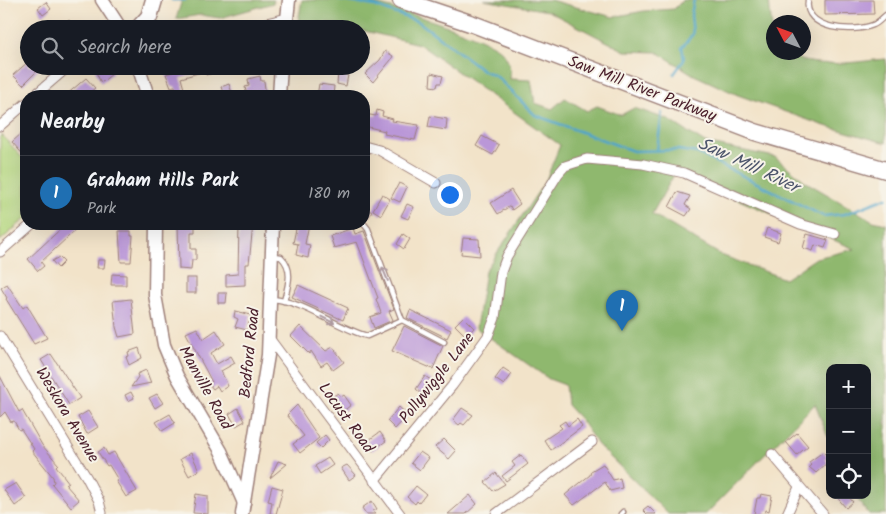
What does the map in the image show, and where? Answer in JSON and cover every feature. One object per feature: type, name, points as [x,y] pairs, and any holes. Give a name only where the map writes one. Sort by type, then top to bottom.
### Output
[{"type":"highway","points":[[146,20],[154,0]]},
{"type":"highway","points":[[154,20],[164,0]]},
{"type":"highway","name":"Saw Mill River Parkway","points":[[401,0],[474,24],[755,132],[886,170]]},
{"type":"highway","name":"Saw Mill River Parkway","points":[[438,1],[755,122],[886,161]]},
{"type":"main road","points":[[102,0],[113,20]]},
{"type":"main road","points":[[286,20],[289,0]]},
{"type":"main road","points":[[141,75],[146,90]]},
{"type":"main road","points":[[279,90],[280,75]]},
{"type":"main road","name":"Manville Road","points":[[156,230],[155,295],[164,345],[177,376],[221,451],[243,508]]},
{"type":"main road","name":"Bedford Road","points":[[243,508],[264,390],[269,338],[278,300],[272,256],[273,230]]},
{"type":"street","points":[[41,90],[58,75]]},
{"type":"street","points":[[0,126],[20,108]]},
{"type":"street","points":[[370,148],[379,150],[436,183]]},
{"type":"street","name":"Pollywiggle Lane","points":[[374,481],[452,386],[488,336],[495,318],[501,272],[507,256],[565,166],[587,159],[643,164],[684,173],[800,224],[835,234]]},
{"type":"street","points":[[0,252],[25,230]]},
{"type":"street","name":"Weskora Avenue","points":[[0,336],[87,478],[99,501],[102,513]]},
{"type":"street","name":"Locust Road","points":[[269,338],[400,514]]},
{"type":"street","points":[[496,514],[592,442]]},
{"type":"street","points":[[772,454],[823,514]]},
{"type":"street","points":[[787,514],[799,487]]},
{"type":"lane","points":[[808,0],[806,8],[811,18],[824,26],[859,28],[874,24],[886,15]]},
{"type":"lane","points":[[367,230],[402,320],[444,342]]},
{"type":"lane","points":[[278,300],[352,332],[367,336],[402,320]]},
{"type":"green space","points":[[182,0],[274,0],[273,3],[220,18],[200,15],[176,19]]},
{"type":"green space","points":[[302,0],[356,0],[368,2],[432,21],[476,37],[501,51],[506,57],[509,64],[510,79],[531,80],[535,103],[552,109],[565,98],[587,111],[597,106],[621,115],[634,108],[669,120],[705,143],[775,157],[806,182],[873,221],[886,224],[886,514],[869,514],[857,499],[871,499],[871,364],[826,364],[826,432],[815,404],[706,514],[668,514],[598,445],[580,419],[567,405],[565,385],[549,379],[476,328],[485,271],[546,180],[560,145],[419,44],[370,32],[370,20],[298,20]],"holes":[[[675,173],[855,249],[816,258],[785,279],[721,255],[652,214]]]},
{"type":"green space","points":[[484,0],[550,0],[613,17],[644,11],[674,9],[683,0],[769,0],[771,15],[766,15],[766,60],[849,63],[886,59],[886,143],[822,125],[738,95],[694,75],[657,52],[625,51],[548,11]]},
{"type":"green space","points":[[2,135],[20,155],[20,223],[0,241],[0,137]]},
{"type":"building","points":[[825,0],[873,0],[874,14],[825,15]]},
{"type":"building","points":[[46,2],[51,9],[43,15],[38,8]]},
{"type":"building","points":[[385,51],[393,56],[373,82],[366,75],[370,75],[370,69],[380,60]]},
{"type":"building","points":[[20,69],[20,75],[33,75],[23,85],[13,75]]},
{"type":"building","points":[[431,73],[443,76],[441,83],[438,83],[437,87],[430,86]]},
{"type":"building","points":[[97,75],[111,75],[101,83]]},
{"type":"building","points":[[166,75],[191,75],[181,78],[184,90],[176,90],[175,86],[171,87]]},
{"type":"building","points":[[338,75],[348,75],[346,86],[337,84]]},
{"type":"building","points":[[260,76],[261,81],[264,81],[265,90],[246,90],[245,87],[249,86],[248,79]]},
{"type":"building","points":[[86,78],[95,88],[93,90],[72,90]]},
{"type":"building","points":[[229,84],[231,90],[222,90],[221,87]]},
{"type":"building","points":[[319,84],[334,86],[334,90],[318,90]]},
{"type":"building","points":[[377,110],[383,112],[382,116],[393,119],[392,121],[419,125],[415,140],[384,134],[385,131],[370,127],[370,115],[376,116]]},
{"type":"building","points":[[430,116],[447,119],[446,130],[428,127]]},
{"type":"building","points":[[20,135],[20,151],[12,142]]},
{"type":"building","points":[[482,136],[499,145],[493,155],[476,146]]},
{"type":"building","points":[[399,183],[407,187],[400,202],[391,198]]},
{"type":"building","points":[[511,190],[520,204],[512,210],[510,206],[498,214],[491,203]]},
{"type":"building","points":[[677,192],[690,196],[685,205],[691,209],[686,216],[669,207]]},
{"type":"building","points":[[382,194],[390,199],[381,215],[373,210]]},
{"type":"building","points":[[407,204],[414,207],[408,219],[401,216]]},
{"type":"building","points":[[767,228],[781,233],[778,242],[764,237]]},
{"type":"building","points":[[59,230],[76,230],[41,262],[44,266],[38,271],[28,259]]},
{"type":"building","points":[[178,230],[195,230],[195,232],[191,232],[191,249],[196,249],[196,260],[192,260],[191,270],[179,269]]},
{"type":"building","points":[[239,230],[252,230],[249,264],[245,264],[245,285],[226,286],[226,275],[238,274]]},
{"type":"building","points":[[296,230],[308,230],[305,244],[310,245],[308,258],[296,255],[298,244],[293,243]]},
{"type":"building","points":[[347,230],[354,230],[355,234],[364,231],[394,309],[389,311],[393,320],[374,328],[370,317],[381,313],[376,299],[378,298],[357,242],[334,248],[330,236]]},
{"type":"building","points":[[119,231],[131,231],[131,236],[133,236],[131,262],[121,262]]},
{"type":"building","points":[[403,234],[410,239],[404,249],[397,244]]},
{"type":"building","points":[[807,234],[828,240],[825,248],[815,245],[813,251],[803,248]]},
{"type":"building","points":[[463,238],[479,239],[480,256],[461,254]]},
{"type":"building","points":[[59,257],[64,262],[58,268],[52,261]]},
{"type":"building","points":[[98,260],[105,260],[104,268],[97,268]]},
{"type":"building","points":[[112,274],[126,275],[126,285],[111,285]]},
{"type":"building","points":[[186,278],[196,278],[196,293],[186,293]]},
{"type":"building","points":[[7,284],[23,308],[27,305],[47,338],[34,344],[1,288]]},
{"type":"building","points":[[298,285],[348,308],[343,320],[292,297]]},
{"type":"building","points":[[218,293],[227,293],[226,303],[218,303]]},
{"type":"building","points":[[131,299],[135,334],[119,337],[113,301]]},
{"type":"building","points":[[410,310],[451,330],[447,338],[407,318]]},
{"type":"building","points":[[235,311],[251,315],[247,330],[235,327],[238,319],[234,317]]},
{"type":"building","points":[[463,317],[474,328],[466,336],[455,325]]},
{"type":"building","points":[[300,326],[326,351],[333,347],[344,362],[333,370],[327,362],[321,366],[311,351],[309,354],[291,336]]},
{"type":"building","points":[[404,326],[443,346],[433,369],[392,351]]},
{"type":"building","points":[[197,328],[203,339],[216,330],[225,344],[211,353],[217,364],[231,356],[235,363],[221,371],[228,386],[220,391],[217,386],[213,389],[209,384],[212,382],[186,333]]},
{"type":"building","points":[[139,348],[142,358],[129,365],[126,357],[129,356],[128,352]]},
{"type":"building","points":[[51,354],[80,398],[69,405],[41,360]]},
{"type":"building","points":[[503,368],[512,374],[504,385],[495,379]]},
{"type":"building","points":[[146,370],[151,383],[131,387],[138,377],[137,374]]},
{"type":"building","points":[[0,376],[19,412],[22,410],[42,445],[58,464],[56,466],[69,483],[66,485],[79,500],[71,507],[52,484],[54,482],[53,477],[32,451],[34,449],[21,429],[19,430],[14,421],[11,422],[5,412],[0,417]]},
{"type":"building","points":[[425,376],[432,381],[423,395],[416,389]]},
{"type":"building","points":[[131,392],[134,398],[128,401],[125,395]]},
{"type":"building","points":[[338,393],[341,397],[344,395],[351,405],[342,412],[332,397]]},
{"type":"building","points":[[157,394],[163,403],[155,408],[149,398]]},
{"type":"building","points":[[297,405],[319,438],[300,453],[293,444],[304,436],[287,415]]},
{"type":"building","points":[[399,407],[408,415],[395,429],[387,421]]},
{"type":"building","points":[[238,408],[245,421],[236,426],[229,414]]},
{"type":"building","points":[[462,408],[473,415],[464,425],[461,423],[459,425],[453,420]]},
{"type":"building","points":[[88,411],[98,427],[87,434],[78,417]]},
{"type":"building","points":[[170,414],[175,423],[162,431],[156,422]]},
{"type":"building","points":[[577,419],[582,427],[551,450],[544,440],[562,428],[559,425],[565,421],[568,426]]},
{"type":"building","points":[[380,432],[386,441],[372,451],[366,442]]},
{"type":"building","points":[[797,433],[808,446],[797,455],[786,442]]},
{"type":"building","points":[[325,435],[329,440],[321,448],[316,443]]},
{"type":"building","points":[[444,439],[456,451],[449,459],[435,447]]},
{"type":"building","points":[[104,448],[108,455],[114,452],[137,491],[126,497],[109,465],[107,466],[98,452]]},
{"type":"building","points":[[420,452],[429,458],[420,470],[411,463]]},
{"type":"building","points":[[823,452],[826,455],[826,464],[816,473],[809,467],[811,465],[809,462]]},
{"type":"building","points":[[191,453],[199,470],[189,476],[180,459]]},
{"type":"building","points":[[521,455],[528,464],[506,481],[502,476],[515,466],[512,462]]},
{"type":"building","points":[[328,458],[333,465],[320,474],[315,466]]},
{"type":"building","points":[[278,461],[287,464],[270,478]]},
{"type":"building","points":[[603,464],[613,480],[620,478],[622,488],[610,491],[605,482],[574,505],[565,495],[590,475],[591,471]]},
{"type":"building","points":[[347,465],[356,475],[349,480],[341,468]]},
{"type":"building","points":[[496,473],[505,484],[493,491],[485,482]]},
{"type":"building","points":[[16,483],[26,498],[15,506],[4,490]]},
{"type":"building","points":[[272,486],[283,489],[276,514],[270,514],[272,502],[268,501]]},
{"type":"building","points":[[416,486],[426,494],[419,503],[417,501],[415,504],[407,497]]},
{"type":"building","points":[[196,494],[208,496],[208,514],[193,513]]},
{"type":"building","points":[[761,494],[772,496],[769,511],[766,510],[765,514],[754,514],[757,498],[760,498]]},
{"type":"building","points":[[470,495],[477,504],[466,514],[448,514]]},
{"type":"building","points":[[838,499],[850,499],[853,502],[846,508]]},
{"type":"building","points":[[372,501],[377,509],[373,511],[375,514],[366,514],[362,508]]},
{"type":"building","points":[[648,506],[656,514],[647,514],[643,510]]},
{"type":"waterway","name":"Saw Mill River","points":[[172,0],[185,0]]},
{"type":"waterway","name":"Saw Mill River","points":[[338,0],[375,6],[419,22],[484,71],[496,76],[535,115],[633,151],[678,150],[697,153],[823,216],[845,214],[886,198]]},
{"type":"waterway","points":[[674,74],[684,60],[682,47],[693,34],[691,15],[694,0]]},
{"type":"waterway","points":[[657,150],[662,113]]},
{"type":"place","name":"Graham Hills Park","points":[[622,331]]}]
